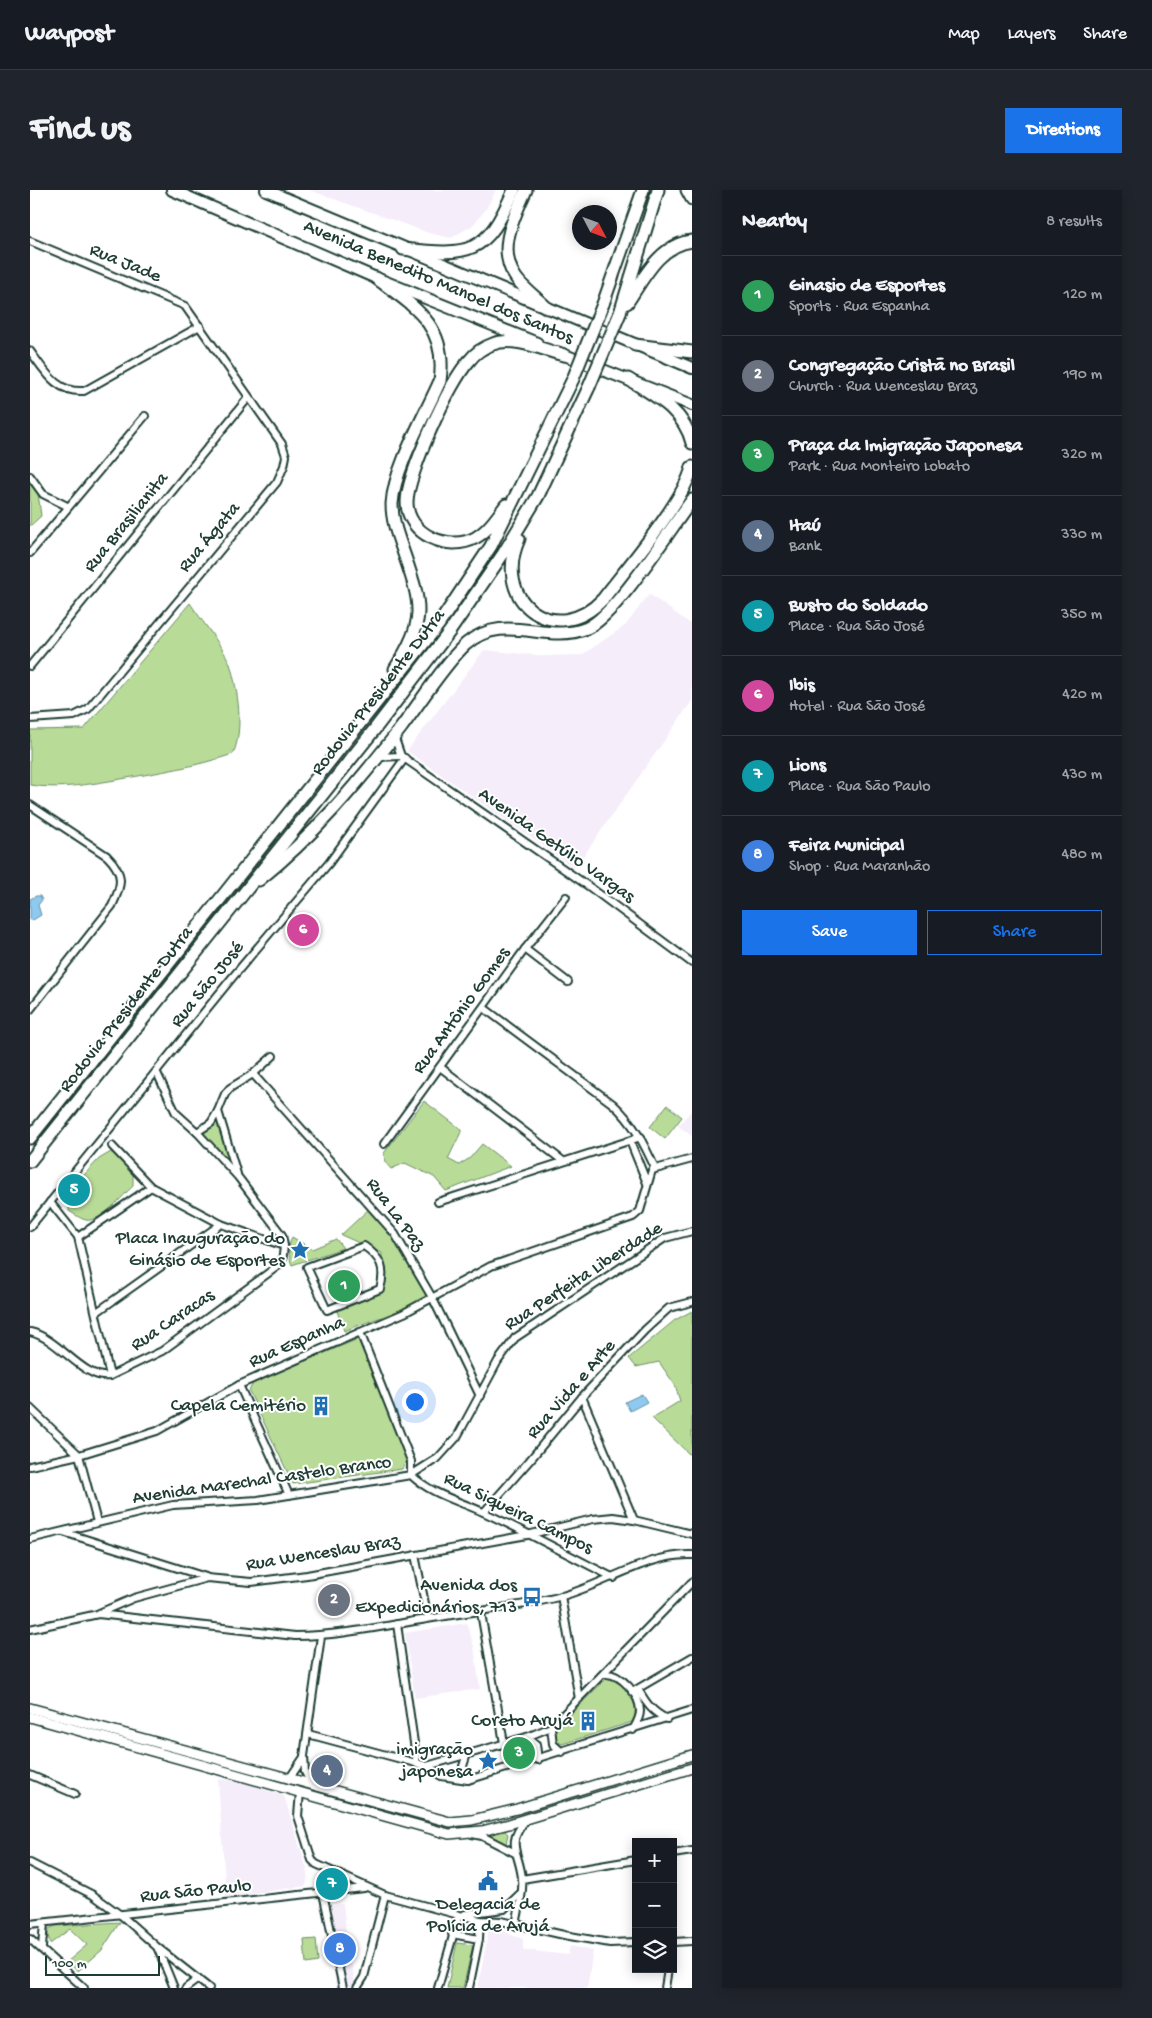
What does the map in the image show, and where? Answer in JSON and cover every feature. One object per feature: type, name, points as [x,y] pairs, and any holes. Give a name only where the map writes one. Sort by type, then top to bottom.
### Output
[{"type":"highway","points":[[404,249],[448,253],[472,247],[486,238],[498,226],[514,190]]},
{"type":"highway","points":[[526,190],[508,234],[509,264],[517,280],[547,308]]},
{"type":"highway","name":"Rodovia Presidente Dutra","points":[[30,1138],[363,722],[444,616],[491,546],[573,379],[637,211],[641,190]]},
{"type":"highway","name":"Rodovia Presidente Dutra","points":[[30,1161],[374,730],[450,631],[503,554],[538,496],[589,387],[620,312],[658,190]]},
{"type":"highway","points":[[687,190],[692,199]]},
{"type":"highway","points":[[620,312],[659,257],[673,247],[692,241]]},
{"type":"highway","points":[[363,722],[409,647],[418,624],[418,598],[394,526],[393,498],[400,470],[440,381],[442,365],[440,348],[435,333],[426,318],[419,310],[376,278]]},
{"type":"highway","points":[[522,486],[486,530],[476,538],[463,543],[442,542],[424,533],[414,523],[407,504],[411,480],[432,428],[468,361],[481,349],[496,343],[515,342],[564,355]]},
{"type":"highway","points":[[635,345],[692,352]]},
{"type":"highway","points":[[628,379],[672,408],[686,426],[692,443]]},
{"type":"highway","points":[[538,496],[513,551],[510,565],[512,579],[520,598],[536,613],[550,619],[572,619],[593,610],[603,599],[674,504],[687,483],[692,467]]},
{"type":"highway","points":[[242,893],[308,838],[378,757],[459,652],[476,637],[492,631],[509,628],[556,633],[572,632],[586,628],[600,620],[612,608],[692,500]]},
{"type":"main road","name":"Avenida Benedito Manoel dos Santos","points":[[172,190],[376,278],[692,405]]},
{"type":"main road","name":"Avenida Benedito Manoel dos Santos","points":[[266,190],[692,368]]},
{"type":"main road","points":[[30,1708],[262,1776],[300,1792],[327,1795],[450,1822],[472,1820],[524,1806],[692,1755]]},
{"type":"main road","points":[[30,1717],[262,1776],[289,1779],[312,1786],[327,1795],[435,1831],[468,1833],[528,1818],[692,1768]]},
{"type":"main road","points":[[524,1806],[528,1818]]},
{"type":"main road","points":[[435,1831],[438,1820]]},
{"type":"street","name":"Rua Jade","points":[[30,241],[176,300],[185,306],[200,326]]},
{"type":"street","points":[[30,351],[55,384],[67,389],[84,391],[200,326]]},
{"type":"street","name":"Rua Ágata","points":[[30,719],[74,716],[88,709],[277,482],[284,466],[286,456],[282,444],[248,398],[200,326]]},
{"type":"street","name":"Rua Brasilianita","points":[[30,666],[248,398]]},
{"type":"street","points":[[30,553],[67,506],[145,416]]},
{"type":"street","points":[[30,476],[43,494],[67,506]]},
{"type":"street","points":[[378,757],[403,757],[394,736]]},
{"type":"street","name":"Avenida Getúlio Vargas","points":[[403,757],[591,888],[692,962]]},
{"type":"street","name":"Rua São José","points":[[30,1227],[157,1073],[231,979],[329,863],[403,757]]},
{"type":"street","points":[[30,805],[107,856],[115,864],[120,874],[121,887],[112,906],[30,1010]]},
{"type":"street","name":"Rua Antônio Gomes","points":[[384,1144],[525,949],[566,897]]},
{"type":"street","points":[[525,949],[568,982]]},
{"type":"street","points":[[484,1008],[629,1118],[655,1168],[692,1159]]},
{"type":"street","points":[[197,1132],[210,1122],[230,1088],[253,1074],[273,1056]]},
{"type":"street","points":[[440,1067],[563,1161]]},
{"type":"street","points":[[112,1146],[151,1187],[221,1224],[284,1246],[282,1234],[238,1177],[197,1132],[176,1113],[157,1073]]},
{"type":"street","name":"Rua La Paz","points":[[253,1074],[389,1227],[433,1299],[480,1396]]},
{"type":"street","points":[[218,1111],[238,1177]]},
{"type":"street","points":[[438,1202],[563,1161],[641,1138]]},
{"type":"street","points":[[630,1141],[647,1183]]},
{"type":"street","name":"Rua Espanha","points":[[30,1466],[79,1455],[157,1431],[239,1385],[433,1299],[491,1266],[632,1217],[640,1211],[649,1173],[655,1168]]},
{"type":"street","points":[[78,1237],[151,1187]]},
{"type":"street","points":[[30,1332],[60,1346],[90,1372],[100,1377],[110,1376],[97,1312],[78,1237],[50,1202]]},
{"type":"street","points":[[97,1312],[221,1224]]},
{"type":"street","name":"Rua Perfeita Liberdade","points":[[411,1475],[438,1458],[448,1447],[467,1421],[498,1361],[515,1338],[660,1241],[692,1231]]},
{"type":"street","name":"Rua Caracas","points":[[110,1376],[162,1351],[282,1263],[284,1246]]},
{"type":"street","points":[[364,1246],[377,1256],[384,1275],[380,1289],[335,1307],[327,1310],[307,1267],[364,1246]]},
{"type":"street","name":"Rua Vida e Arte","points":[[484,1512],[582,1397],[659,1316],[674,1306],[692,1302]]},
{"type":"street","points":[[360,1332],[411,1462],[411,1475]]},
{"type":"street","points":[[239,1385],[289,1495]]},
{"type":"street","points":[[582,1397],[634,1520]]},
{"type":"street","points":[[30,1408],[79,1455],[97,1522]]},
{"type":"street","name":"Avenida Marechal Castelo Branco","points":[[30,1539],[173,1505],[258,1500],[411,1475]]},
{"type":"street","name":"Rua Siqueira Campos","points":[[411,1475],[424,1485],[484,1512],[614,1578]]},
{"type":"street","name":"Rua Wenceslau Braz","points":[[98,1614],[134,1598],[207,1578],[233,1581],[266,1581],[527,1535],[593,1519],[613,1517],[634,1520],[692,1534]]},
{"type":"street","points":[[63,1532],[207,1578]]},
{"type":"street","points":[[415,1555],[428,1618]]},
{"type":"street","points":[[30,1629],[98,1614],[295,1636],[321,1636],[428,1618],[481,1613],[561,1596],[614,1578],[653,1561],[672,1556],[692,1556]]},
{"type":"street","points":[[427,1766],[551,1727],[605,1674],[692,1582]]},
{"type":"street","points":[[561,1596],[579,1700]]},
{"type":"street","points":[[481,1613],[504,1743]]},
{"type":"street","points":[[397,1624],[417,1764]]},
{"type":"street","points":[[312,1786],[305,1772],[304,1756],[321,1636]]},
{"type":"street","points":[[635,1690],[692,1657]]},
{"type":"street","points":[[605,1674],[616,1676],[635,1690],[655,1714],[667,1719]]},
{"type":"street","points":[[632,1730],[640,1713],[635,1690]]},
{"type":"street","points":[[308,1734],[427,1766],[441,1776],[468,1780],[538,1760],[692,1710]]},
{"type":"street","points":[[551,1727],[553,1744],[562,1752]]},
{"type":"street","points":[[527,1736],[536,1744],[538,1760]]},
{"type":"street","points":[[467,1754],[463,1766],[468,1780]]},
{"type":"street","points":[[289,1779],[304,1756]]},
{"type":"street","points":[[30,1775],[75,1794]]},
{"type":"street","points":[[300,1792],[298,1816],[312,1860],[316,1864],[366,1888],[385,1895],[480,1920],[501,1921],[516,1926],[610,1943],[632,1942]]},
{"type":"street","points":[[516,1926],[522,1879],[515,1853],[514,1838],[517,1830],[528,1818]]},
{"type":"street","points":[[468,1833],[482,1836],[515,1853]]},
{"type":"street","points":[[677,1853],[692,1851]]},
{"type":"street","points":[[522,1879],[632,1861]]},
{"type":"street","points":[[30,1863],[93,1895],[122,1916],[157,1948],[208,1988]]},
{"type":"street","name":"Rua São Paulo","points":[[30,1924],[122,1916],[366,1888]]},
{"type":"street","points":[[323,1893],[343,1988]]},
{"type":"street","points":[[501,1921],[504,1909],[521,1893]]},
{"type":"street","points":[[357,1988],[364,1977],[385,1895]]},
{"type":"street","points":[[459,1915],[504,1909]]},
{"type":"street","points":[[438,1988],[459,1915]]},
{"type":"street","points":[[468,1988],[479,1939],[480,1920]]},
{"type":"street","points":[[42,1947],[44,1923]]},
{"type":"street","points":[[452,1934],[479,1939]]},
{"type":"street","points":[[30,1939],[42,1947],[84,1988]]},
{"type":"street","points":[[677,1942],[692,1942]]},
{"type":"street","points":[[157,1948],[174,1988]]},
{"type":"street","points":[[665,1988],[667,1973]]},
{"type":"street","points":[[186,1988],[198,1979]]},
{"type":"shaded area","points":[[309,190],[496,190],[486,209],[473,225],[451,238],[429,233]]},
{"type":"shaded area","points":[[649,594],[692,625],[692,701],[575,868],[407,751],[484,650],[543,656],[582,655],[626,625]]},
{"type":"shaded area","points":[[692,1110],[692,1136],[678,1126]]},
{"type":"shaded area","points":[[467,1623],[474,1647],[480,1689],[415,1698],[405,1633]]},
{"type":"shaded area","points":[[218,1779],[243,1782],[284,1796],[308,1873],[306,1886],[226,1897]]},
{"type":"shaded area","points":[[343,1904],[356,1988],[336,1988],[333,1960],[320,1907]]},
{"type":"shaded area","points":[[498,1927],[511,1935],[523,1939],[523,1950],[568,1955],[570,1946],[593,1951],[587,1988],[478,1988],[489,1928]]},
{"type":"green space","points":[[30,481],[38,493],[41,516],[30,526]]},
{"type":"green space","points":[[190,603],[218,642],[230,664],[239,709],[238,733],[233,754],[177,769],[98,783],[64,787],[30,785],[30,730],[84,729]]},
{"type":"green space","points":[[424,1101],[462,1130],[448,1159],[459,1165],[470,1158],[482,1144],[511,1166],[446,1191],[434,1177],[405,1163],[391,1169],[385,1162],[384,1153]]},
{"type":"green space","points":[[667,1105],[682,1117],[665,1139],[650,1127]]},
{"type":"green space","points":[[217,1120],[219,1123],[233,1166],[202,1134]]},
{"type":"green space","points":[[111,1152],[123,1161],[133,1173],[133,1186],[105,1213],[92,1220],[82,1219],[69,1211],[69,1191],[99,1159]]},
{"type":"green space","points":[[370,1208],[395,1237],[433,1296],[344,1331],[336,1308],[380,1291],[382,1253],[341,1235]]},
{"type":"green space","points":[[292,1237],[312,1249],[336,1239],[343,1248],[292,1265],[289,1251]]},
{"type":"green space","points":[[692,1311],[692,1457],[652,1418],[680,1401],[675,1385],[659,1362],[636,1367],[629,1358],[675,1320]]},
{"type":"green space","points":[[358,1339],[407,1460],[402,1469],[293,1484],[249,1391],[253,1383]]},
{"type":"green space","points":[[608,1677],[619,1680],[630,1694],[635,1711],[632,1722],[562,1744],[553,1739],[554,1730]]},
{"type":"green space","points":[[527,1740],[534,1746],[535,1757],[506,1766],[503,1747]]},
{"type":"green space","points":[[501,1827],[508,1834],[506,1844],[488,1838],[489,1833]]},
{"type":"green space","points":[[323,1871],[350,1882],[347,1887],[324,1888]]},
{"type":"green space","points":[[120,1922],[102,1950],[78,1971],[67,1962],[87,1945],[70,1929],[50,1944],[47,1930],[55,1926]]},
{"type":"green space","points":[[316,1939],[318,1962],[306,1964],[304,1940]]},
{"type":"green space","points":[[457,1943],[473,1945],[463,1988],[447,1988]]},
{"type":"water","points":[[40,896],[42,900],[38,905],[41,915],[30,920],[30,899]]},
{"type":"water","points":[[642,1394],[647,1402],[630,1411],[625,1402]]},
{"type":"place","name":"Ibis","points":[[303,930]]},
{"type":"place","name":"Busto do Soldado","points":[[74,1190]]},
{"type":"place","name":"Placa Inauguração do Ginásio de Esportes","points":[[300,1250]]},
{"type":"place","name":"Ginasio de Esportes","points":[[344,1286]]},
{"type":"place","name":"Capela Cemitério","points":[[321,1406]]},
{"type":"place","name":"Avenida dos Expedicionários, 713","points":[[532,1597]]},
{"type":"place","name":"Congregação Cristã no Brasil","points":[[334,1600]]},
{"type":"place","name":"Coreto Arujá","points":[[588,1721]]},
{"type":"place","name":"Praça da Imigração Japonesa","points":[[519,1753]]},
{"type":"place","name":"imigração japonesa","points":[[488,1761]]},
{"type":"place","name":"Itaú","points":[[327,1771]]},
{"type":"place","name":"Delegacia de Polícia de Arujá","points":[[488,1881]]},
{"type":"place","name":"Lions","points":[[332,1884]]},
{"type":"place","name":"Feira Municipal","points":[[340,1949]]}]
